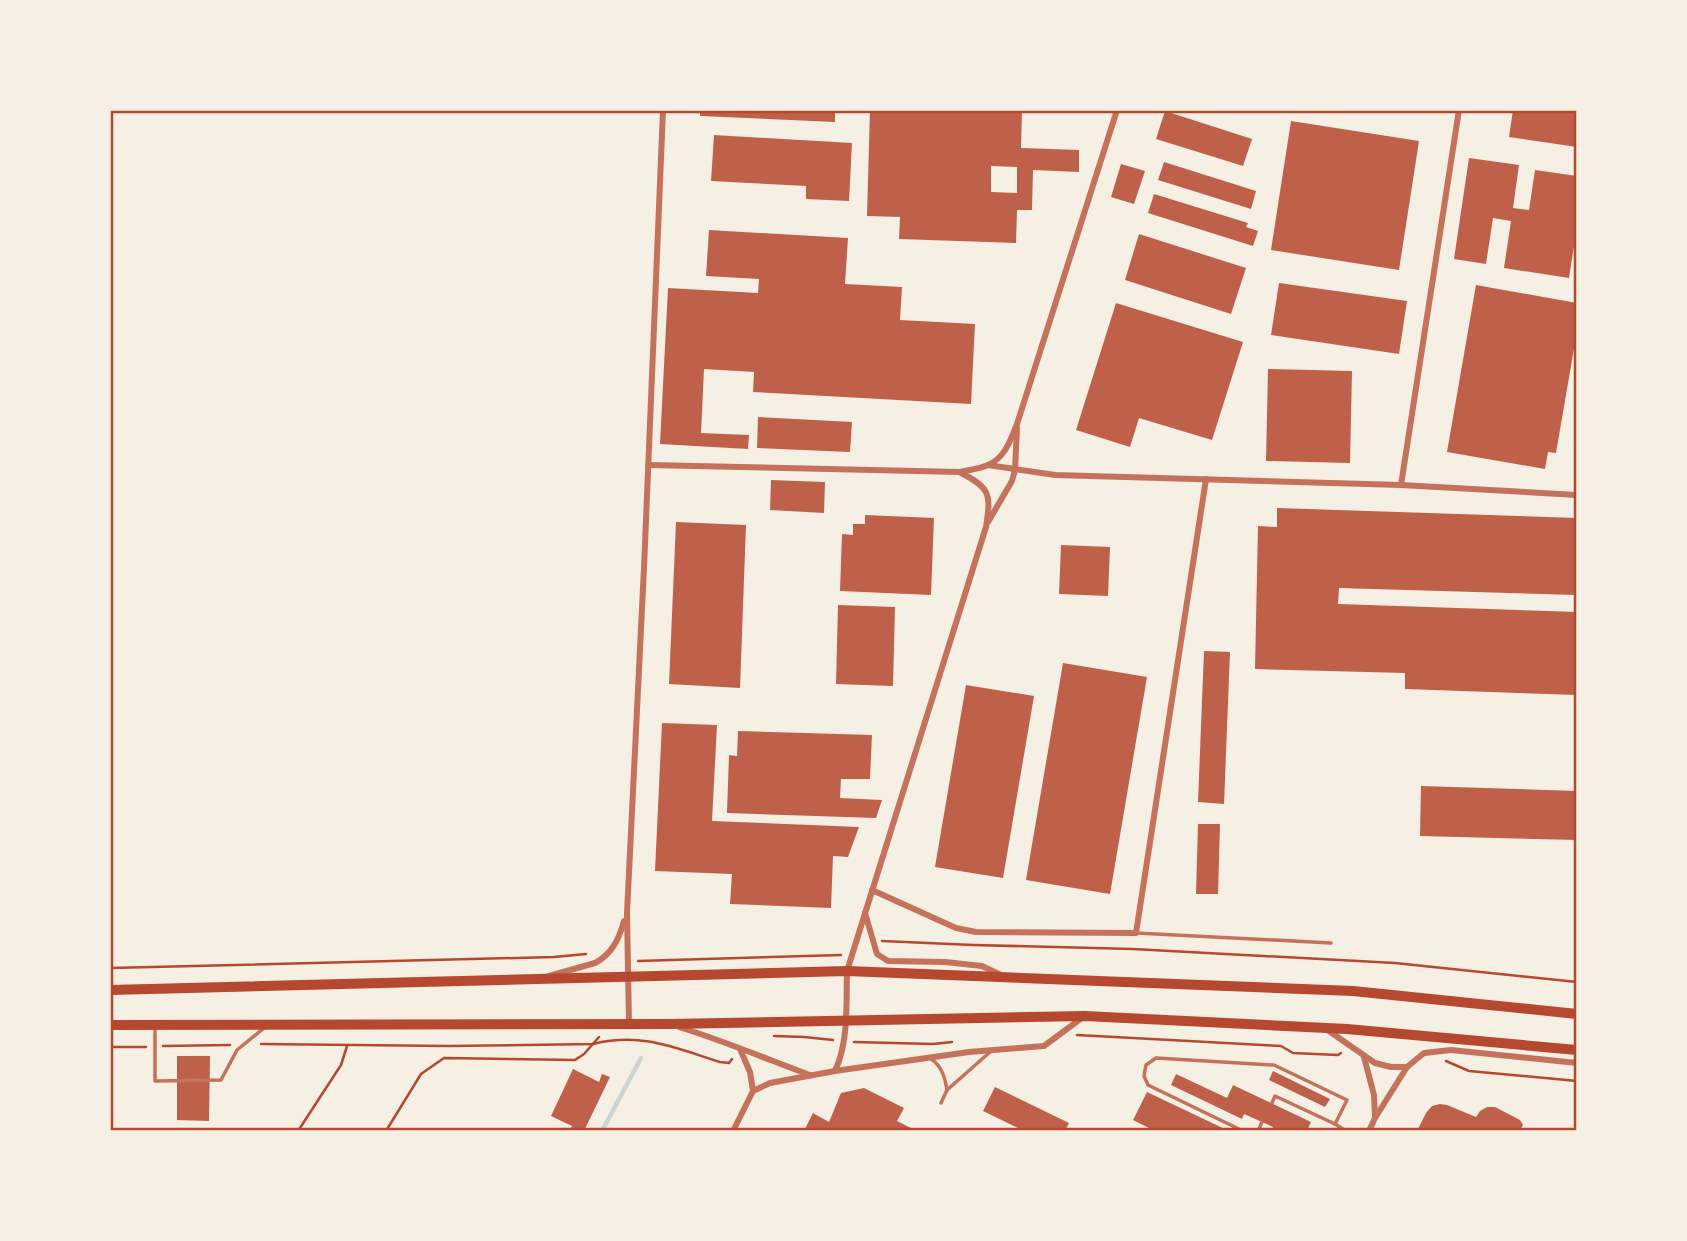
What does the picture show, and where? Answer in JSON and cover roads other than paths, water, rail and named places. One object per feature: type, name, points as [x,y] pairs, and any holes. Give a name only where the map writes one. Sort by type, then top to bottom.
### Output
[{"type":"main road","points":[[110,990],[847,971],[1353,990],[1577,1014]]},
{"type":"main road","points":[[110,1025],[669,1024],[1085,1016],[1324,1028],[1577,1050]]},
{"type":"street","points":[[629,1024],[627,913],[663,110]]},
{"type":"street","points":[[648,465],[960,472],[988,465],[997,459],[1006,449],[1017,424],[1117,110]]},
{"type":"street","points":[[1401,485],[1459,110]]},
{"type":"street","points":[[986,527],[1008,489],[1015,470],[1017,424]]},
{"type":"street","points":[[988,465],[1055,475],[1401,485],[1577,495]]},
{"type":"street","points":[[835,1071],[846,1021],[847,971],[986,527],[990,504],[985,489],[960,472]]},
{"type":"street","points":[[872,890],[956,928],[976,932],[1136,933],[1206,479]]},
{"type":"street","points":[[865,912],[877,954],[888,961],[982,966],[1006,978]]},
{"type":"street","points":[[538,980],[569,969],[595,964],[617,943],[627,913]]},
{"type":"street","points":[[753,1091],[770,1083],[835,1071],[1044,1046],[1085,1016]]},
{"type":"street","points":[[669,1024],[717,1039],[812,1076]]},
{"type":"street","points":[[1324,1028],[1375,1063],[1407,1067]]},
{"type":"street","points":[[733,1131],[753,1091],[750,1072],[740,1049]]},
{"type":"street","points":[[1369,1131],[1407,1067],[1424,1053],[1451,1049],[1577,1063]]},
{"type":"street","points":[[1364,1057],[1374,1095],[1375,1118]]},
{"type":"lane","points":[[1136,933],[1331,943]]},
{"type":"lane","points":[[155,1025],[155,1081],[221,1080],[237,1050],[267,1025]]},
{"type":"lane","points":[[941,1103],[947,1090],[991,1051]]},
{"type":"lane","points":[[929,1058],[937,1063],[941,1070],[947,1090]]},
{"type":"lane","points":[[1243,1131],[1149,1085],[1144,1076],[1146,1065],[1156,1058],[1274,1065],[1347,1100],[1335,1124]]},
{"type":"lane","points":[[1272,1103],[1275,1096],[1346,1131]]},
{"type":"lane","points":[[1258,1131],[1262,1122]]},
{"type":"waterway","points":[[602,1131],[641,1058]]}]
